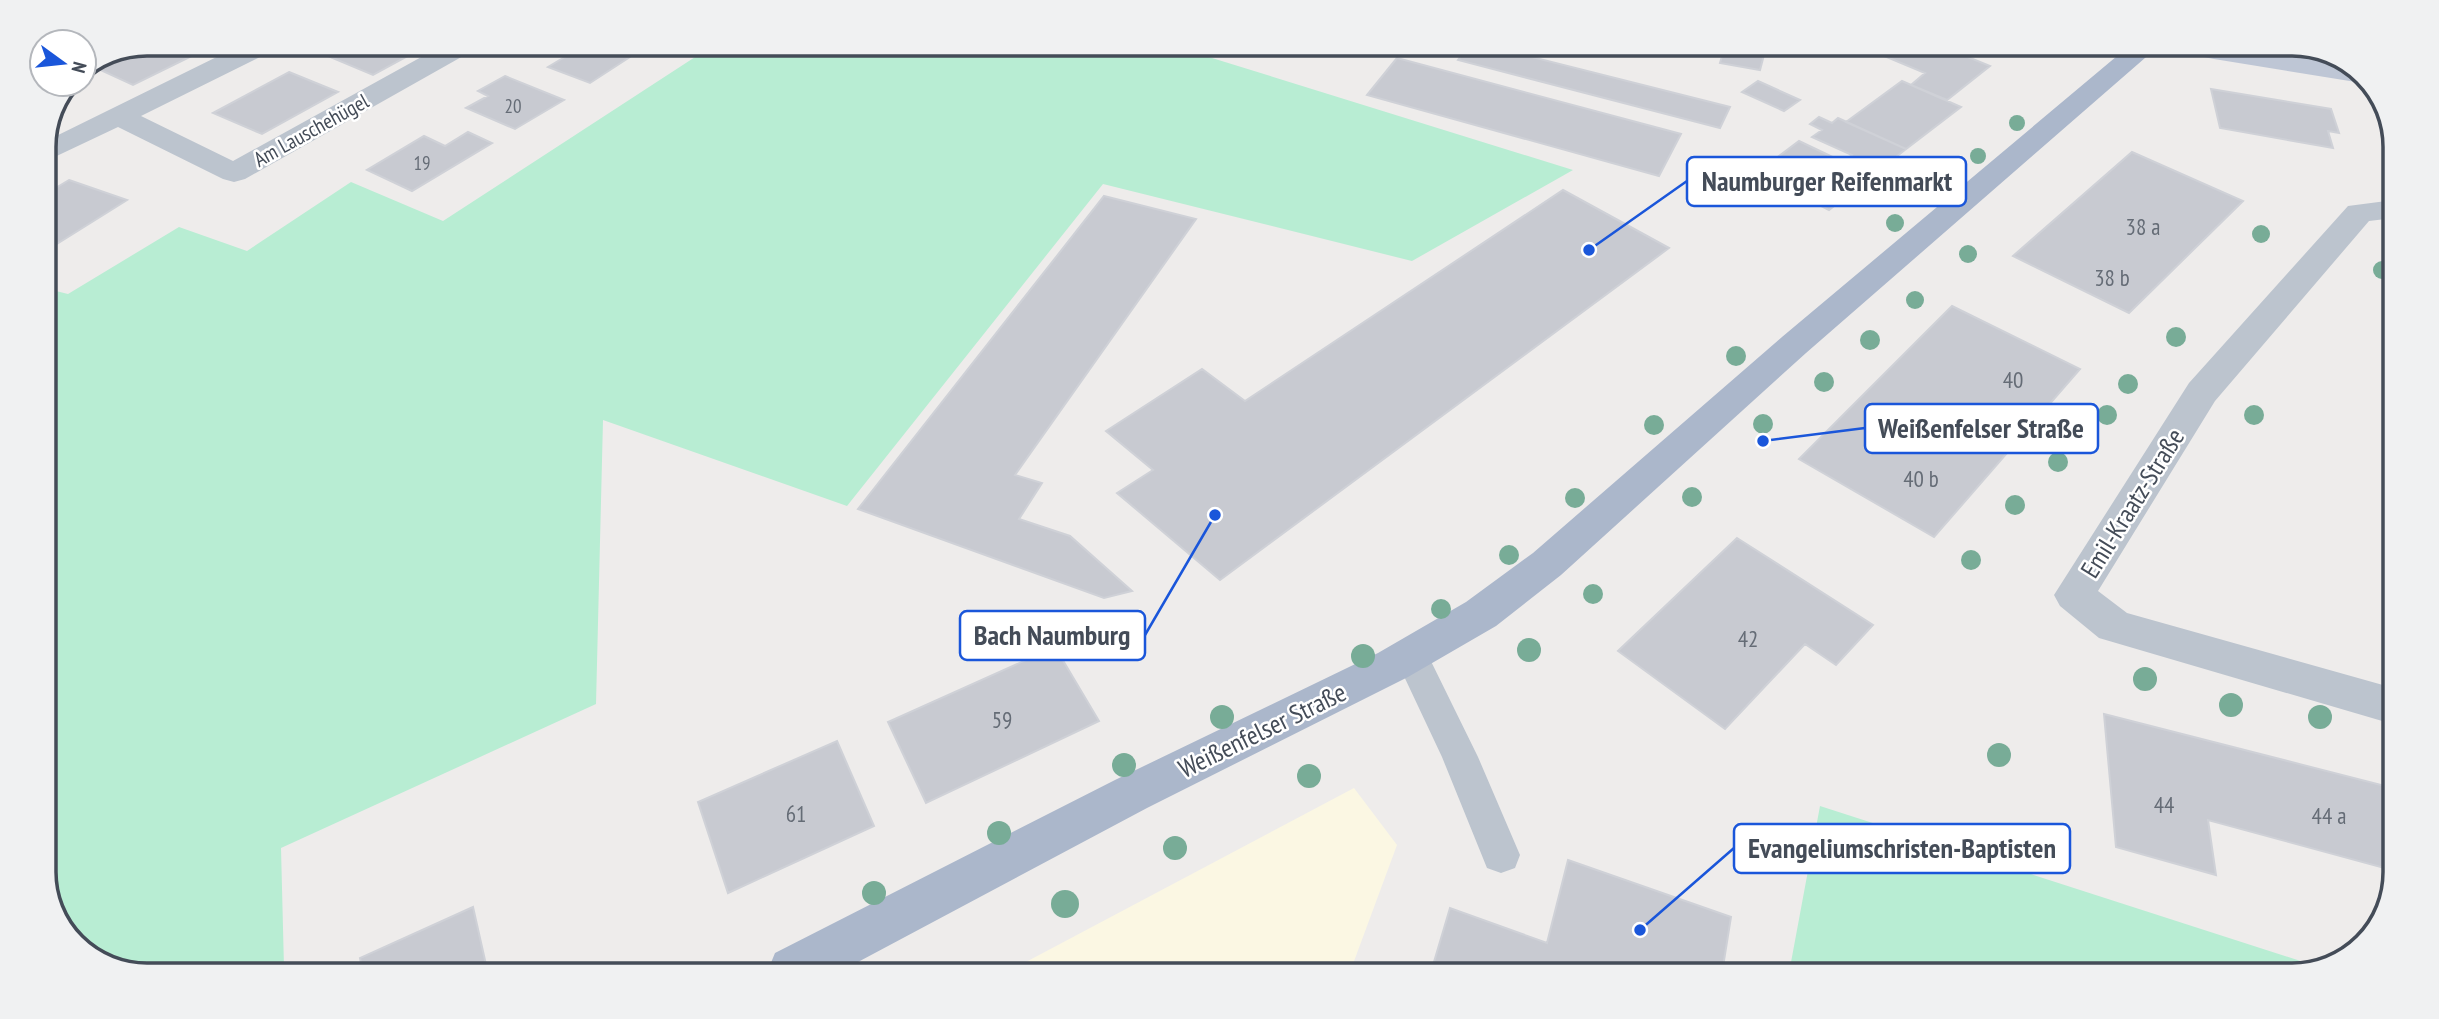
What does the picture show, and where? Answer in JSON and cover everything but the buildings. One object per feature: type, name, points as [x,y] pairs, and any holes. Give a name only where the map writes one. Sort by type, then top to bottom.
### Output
[{"type":"main road","name":"Weißenfelser Straße","points":[[806,963],[1130,794],[1411,655],[1481,614],[1547,564],[1794,345],[2133,56]]},
{"type":"main road","points":[[2245,56],[2344,72]]},
{"type":"street","points":[[56,147],[240,56]]},
{"type":"street","name":"Am Lauschehügel","points":[[120,117],[234,173],[442,56]]},
{"type":"street","name":"Emil-Kraatz-Straße","points":[[2383,210],[2360,213],[2202,392],[2074,595],[2114,626],[2383,703]]},
{"type":"lane","points":[[1411,655],[1460,757],[1501,855]]},
{"type":"shaded area","points":[[1354,788],[1397,845],[1353,963],[1024,963]]},
{"type":"green space","points":[[697,56],[1203,56],[1573,170],[1412,261],[1103,184],[847,506],[603,420],[596,704],[281,848],[284,963],[147,963],[129,961],[101,951],[75,928],[68,918],[56,878],[56,291],[68,294],[179,227],[247,251],[351,182],[443,221]]},
{"type":"green space","points":[[1820,806],[2303,962],[2292,963],[1791,963]]},
{"type":"place","name":"Naumburger Reifenmarkt","points":[[1589,250]]},
{"type":"place","name":"Weißenfelser Straße","points":[[1763,441]]},
{"type":"place","name":"Bach Naumburg","points":[[1215,515]]},
{"type":"place","name":"Evangeliumschristen-Baptisten","points":[[1640,930]]}]
